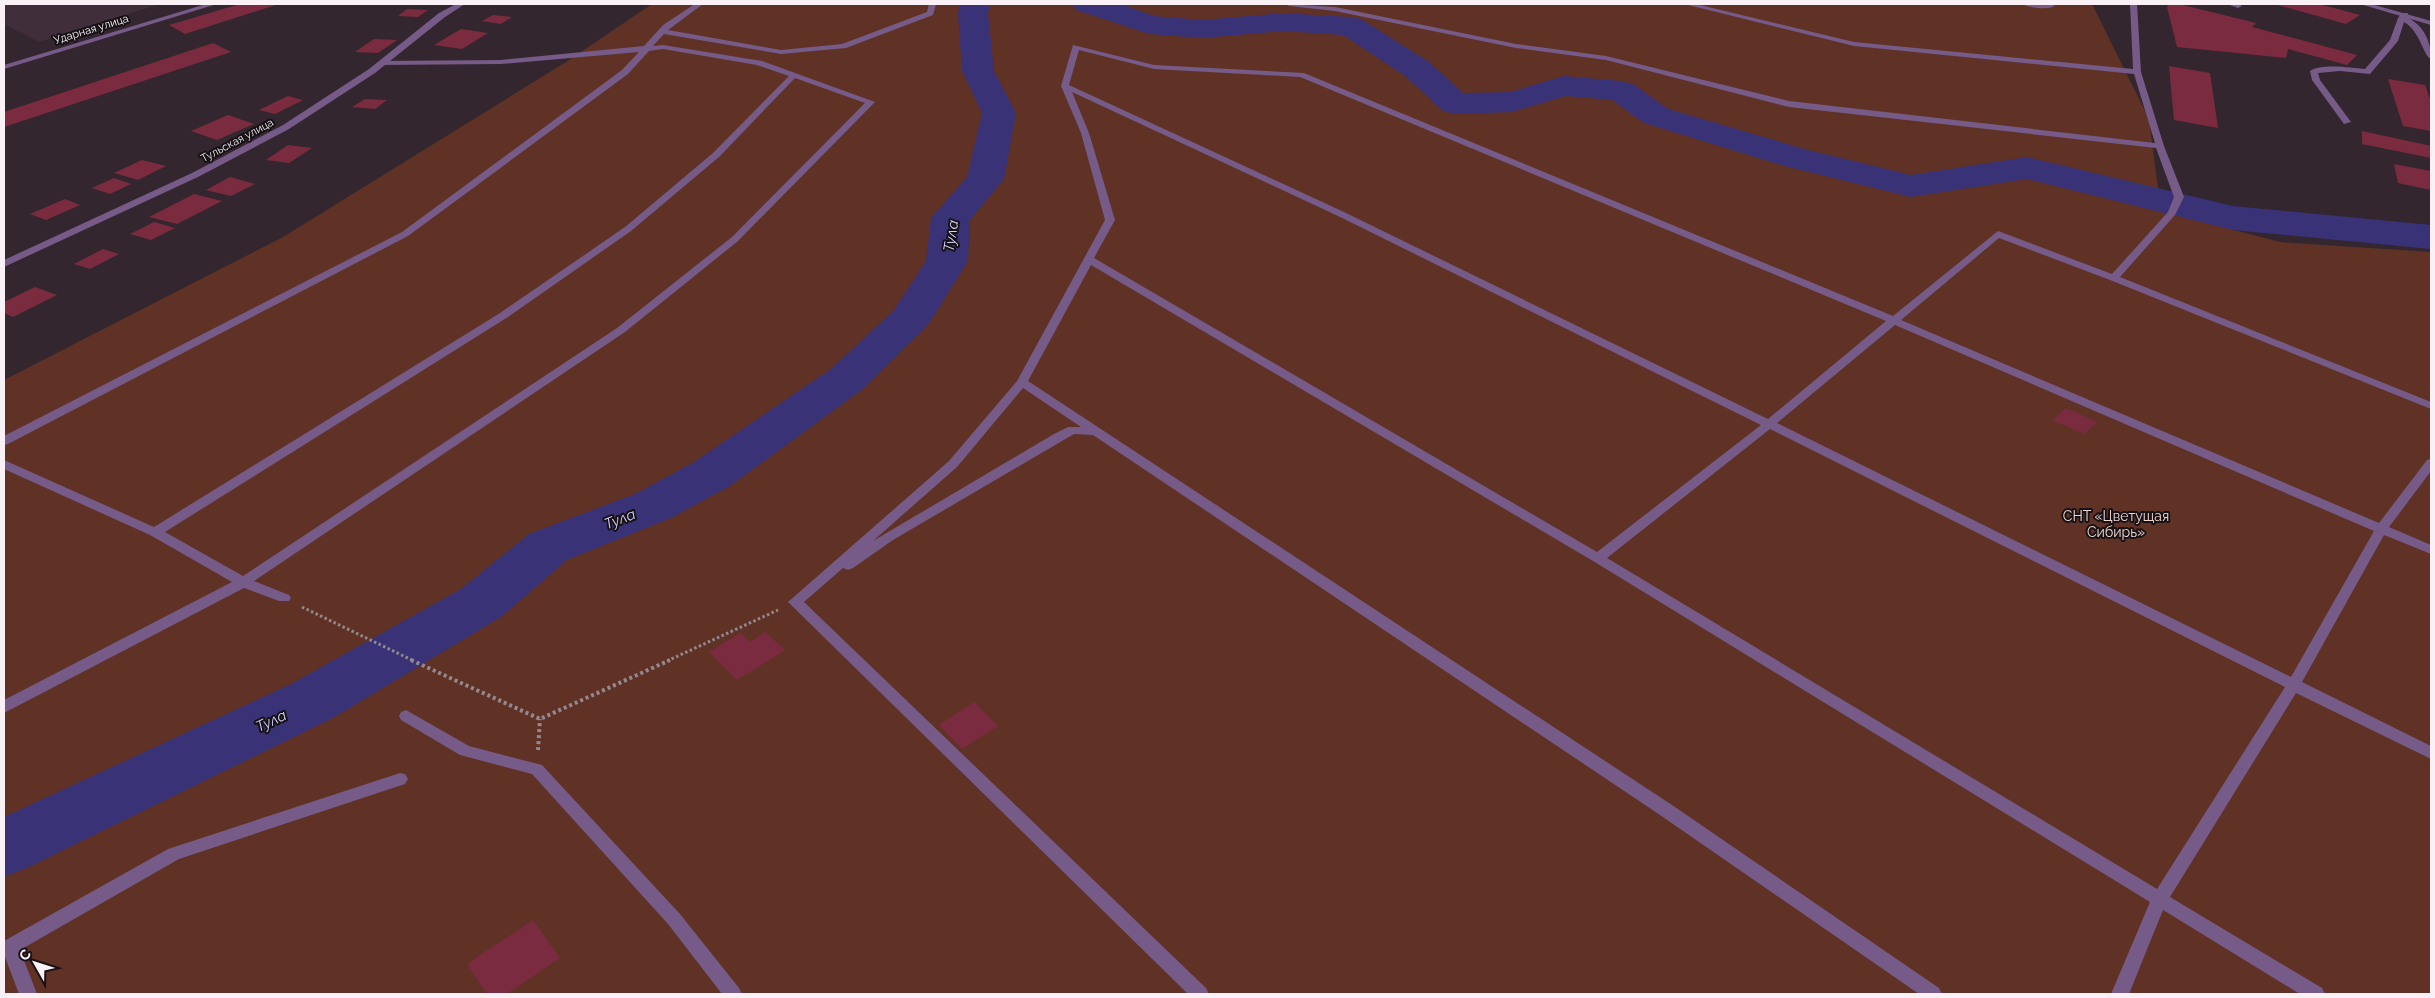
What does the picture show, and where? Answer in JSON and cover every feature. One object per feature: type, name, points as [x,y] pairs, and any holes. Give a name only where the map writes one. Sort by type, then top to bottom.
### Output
[{"type":"street","name":"Ударная улица","points":[[4,67],[213,4]]},
{"type":"street","name":"Тульская улица","points":[[4,264],[195,175],[286,127],[382,63],[442,15],[461,4]]},
{"type":"street","points":[[4,441],[405,234],[625,72],[662,31],[699,4]]},
{"type":"street","points":[[662,31],[781,52],[843,46],[930,13],[932,4]]},
{"type":"street","points":[[1289,4],[1335,9],[1516,46],[1606,58],[1789,104],[2160,146]]},
{"type":"street","points":[[1688,4],[1854,44],[2137,72]]},
{"type":"street","points":[[2026,4],[2051,6]]},
{"type":"street","points":[[2114,278],[2172,213],[2179,197],[2160,146],[2137,72],[2134,4]]},
{"type":"street","points":[[2364,4],[2403,17],[2431,22]]},
{"type":"street","points":[[2403,17],[2414,23],[2423,36],[2431,57]]},
{"type":"street","points":[[2347,122],[2316,80],[2314,71],[2340,69],[2367,72],[2394,41],[2403,17]]},
{"type":"street","points":[[4,707],[243,582],[621,330],[735,239],[871,102],[759,63],[663,47],[500,62],[382,63]]},
{"type":"street","points":[[795,602],[953,464],[1022,382],[1090,260],[1110,220],[1085,133],[1065,86],[1076,47],[1154,67],[1301,75],[1893,320],[2431,550]]},
{"type":"street","points":[[155,532],[504,315],[628,229],[716,155],[794,75]]},
{"type":"street","points":[[1065,86],[1340,214],[1769,424],[2431,753]]},
{"type":"street","points":[[1598,558],[1769,424],[1998,234],[2114,278],[2431,406]]},
{"type":"street","points":[[1090,260],[1598,558],[2316,994]]},
{"type":"street","points":[[1022,382],[1666,810],[1933,994]]},
{"type":"street","points":[[795,602],[888,537],[1058,437],[1072,430],[1095,431]]},
{"type":"street","points":[[4,464],[155,532],[243,582],[284,598]]},
{"type":"street","points":[[2120,994],[2159,900],[2294,684],[2382,529],[2431,464]]},
{"type":"street","points":[[795,602],[1200,994]]},
{"type":"street","points":[[406,716],[465,751],[537,769],[674,919],[732,994]]},
{"type":"street","points":[[28,994],[7,949],[174,854],[400,779]]},
{"type":"path","points":[[284,598],[472,689],[540,719],[795,602]]},
{"type":"path","points":[[537,769],[540,719]]},
{"type":"shaded area","points":[[4,4],[160,4],[39,42],[4,24]]},
{"type":"green space","name":"СНТ «Цветущая Сибирь»","points":[[652,4],[2092,4],[2149,119],[2161,211],[2280,242],[2431,252],[2431,994],[4,994],[4,380],[283,237],[566,62]]},
{"type":"building","points":[[240,4],[279,4],[185,34],[169,25]]},
{"type":"building","points":[[2169,4],[2179,4],[2256,23],[2252,27],[2357,55],[2347,65],[2288,49],[2286,58],[2177,47],[2167,7]]},
{"type":"building","points":[[2274,4],[2319,4],[2360,15],[2346,24]]},
{"type":"building","points":[[407,9],[428,10],[418,17],[398,16]]},
{"type":"building","points":[[493,15],[512,17],[501,24],[482,21]]},
{"type":"building","points":[[461,29],[488,33],[462,49],[434,45]]},
{"type":"building","points":[[374,39],[397,40],[378,53],[355,52]]},
{"type":"building","points":[[213,43],[231,52],[4,127],[4,112]]},
{"type":"building","points":[[2169,66],[2210,73],[2218,128],[2174,120]]},
{"type":"building","points":[[2388,79],[2425,85],[2431,102],[2431,131],[2403,126]]},
{"type":"building","points":[[288,96],[303,100],[275,114],[259,110]]},
{"type":"building","points":[[365,99],[387,100],[375,109],[352,107]]},
{"type":"building","points":[[228,115],[254,124],[217,140],[191,131]]},
{"type":"building","points":[[2362,131],[2431,146],[2431,158],[2362,144]]},
{"type":"building","points":[[288,145],[312,148],[289,163],[266,160]]},
{"type":"building","points":[[142,160],[166,166],[138,180],[114,173]]},
{"type":"building","points":[[2394,164],[2431,171],[2431,190],[2398,183]]},
{"type":"building","points":[[230,177],[255,184],[231,196],[206,190]]},
{"type":"building","points":[[114,178],[131,184],[110,194],[92,188]]},
{"type":"building","points":[[194,194],[222,201],[177,224],[149,217]]},
{"type":"building","points":[[65,199],[80,205],[46,220],[30,214]]},
{"type":"building","points":[[154,222],[175,228],[151,240],[130,234]]},
{"type":"building","points":[[103,249],[119,254],[90,269],[74,264]]},
{"type":"building","points":[[35,287],[57,295],[13,317],[4,313],[4,302]]},
{"type":"building","points":[[2066,408],[2097,422],[2084,434],[2053,420]]},
{"type":"building","points":[[765,632],[785,650],[737,680],[709,652],[740,633],[750,642]]},
{"type":"building","points":[[974,702],[998,726],[962,749],[939,725]]},
{"type":"building","points":[[533,920],[560,958],[507,994],[487,994],[467,964]]},
{"type":"waterway","name":"Тула","points":[[4,848],[312,701],[481,603],[548,547],[653,506],[712,474],[847,379],[910,319],[947,261],[951,218],[985,179],[999,113],[978,71],[973,13],[975,4]]},
{"type":"waterway","points":[[1087,4],[1105,8],[1149,25],[1202,29],[1282,22],[1350,26],[1417,69],[1455,104],[1512,102],[1564,86],[1621,91],[1656,116],[1797,158],[1911,186],[2027,168],[2233,218],[2431,237]]}]
